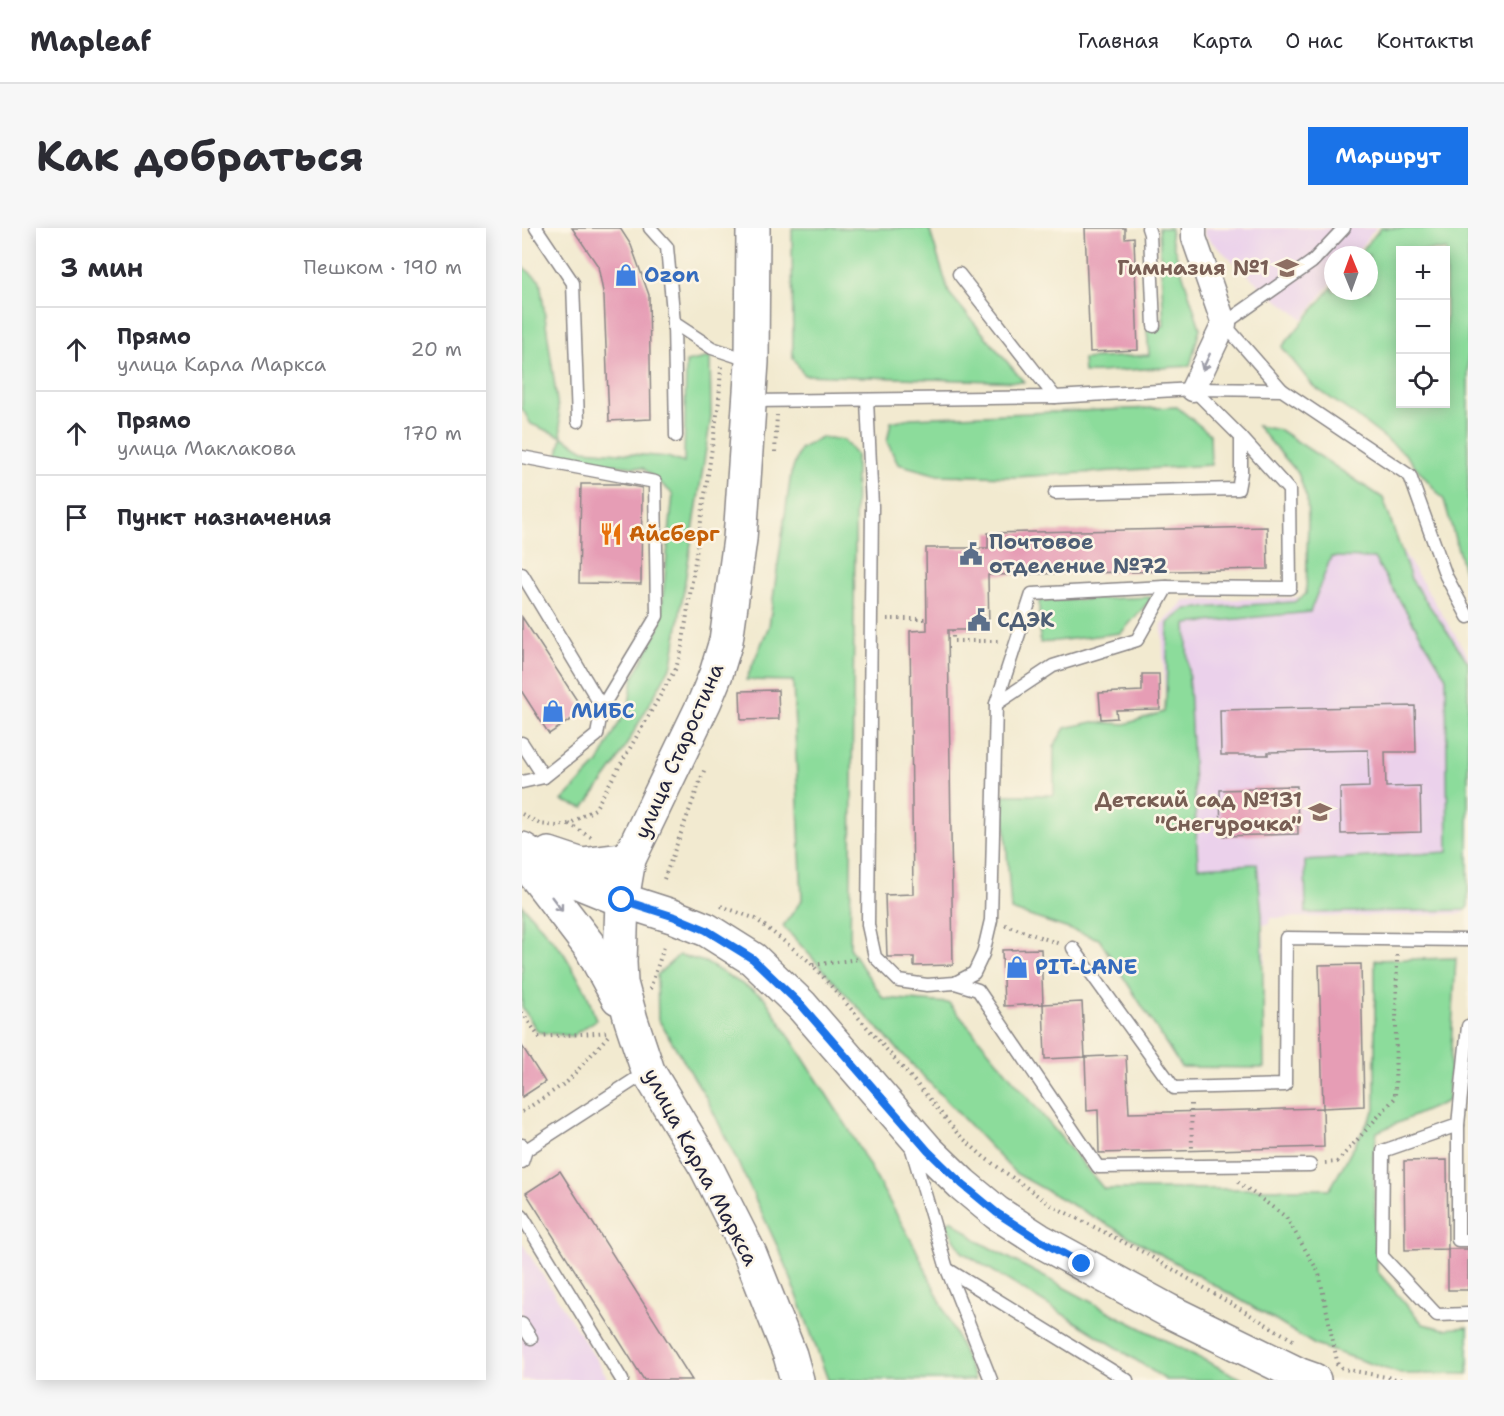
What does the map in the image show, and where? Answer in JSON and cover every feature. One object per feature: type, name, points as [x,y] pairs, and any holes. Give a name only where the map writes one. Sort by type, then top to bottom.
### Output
[{"type":"main road","name":"улица Старостина","points":[[631,1020],[635,987],[620,962],[622,900],[629,859],[700,712],[716,674],[726,641],[740,539],[752,362],[753,228]]},
{"type":"main road","points":[[522,847],[582,865],[629,859]]},
{"type":"main road","points":[[522,847],[568,878],[622,900],[703,918],[753,959],[802,1006],[928,1151],[962,1184],[997,1213],[1039,1240],[1169,1311],[1300,1375],[1327,1369]]},
{"type":"main road","points":[[522,858],[591,948],[631,1020]]},
{"type":"main road","points":[[635,987],[634,949],[646,933],[670,929],[703,918]]},
{"type":"main road","name":"улица Карла Маркса","points":[[631,1020],[648,1071],[706,1167],[750,1254],[790,1355],[797,1380]]},
{"type":"street","points":[[1193,389],[1224,324],[1194,238],[1194,228]]},
{"type":"lane","points":[[536,228],[573,282],[578,421]]},
{"type":"lane","points":[[650,228],[667,247],[674,323],[676,436]]},
{"type":"lane","points":[[1148,228],[1154,326]]},
{"type":"lane","points":[[1344,228],[1312,262],[1224,324],[1282,390],[1410,476],[1446,576],[1468,616]]},
{"type":"lane","points":[[959,274],[1055,397]]},
{"type":"lane","points":[[674,323],[712,348],[752,362]]},
{"type":"lane","points":[[749,401],[1055,397],[1193,389],[1282,390]]},
{"type":"lane","points":[[955,983],[974,973],[983,954],[990,920],[996,705],[1032,594],[1167,587],[1290,588],[1289,490],[1193,389]]},
{"type":"lane","points":[[867,400],[872,506],[868,924],[875,957],[899,981],[927,985],[955,983],[978,990],[1098,1167],[1310,1165]]},
{"type":"lane","points":[[1055,493],[1238,489],[1241,437]]},
{"type":"lane","points":[[522,457],[655,483],[657,616],[602,708],[597,735],[544,777],[522,782]]},
{"type":"lane","points":[[522,574],[602,708]]},
{"type":"lane","points":[[996,705],[1053,666],[1137,640],[1167,587]]},
{"type":"lane","points":[[522,743],[544,777]]},
{"type":"lane","points":[[1072,948],[1174,1088],[1191,1088],[1285,1085],[1286,938],[1468,940]]},
{"type":"lane","points":[[1468,1026],[1458,1125],[1458,1240],[1468,1239]]},
{"type":"lane","points":[[524,1153],[648,1071]]},
{"type":"lane","points":[[904,1122],[947,1269],[992,1380]]},
{"type":"lane","points":[[1458,1125],[1383,1151],[1382,1256],[1437,1315],[1468,1314]]},
{"type":"lane","points":[[522,1216],[622,1380]]},
{"type":"lane","points":[[947,1269],[1127,1380]]},
{"type":"lane","points":[[522,1324],[531,1338]]},
{"type":"path","points":[[871,619],[927,619]]},
{"type":"path","points":[[953,630],[953,641],[1017,641]]},
{"type":"path","points":[[522,814],[540,824],[556,826]]},
{"type":"path","points":[[569,824],[594,838]]},
{"type":"path","points":[[703,918],[756,920],[813,965],[957,1133],[985,1158],[1051,1205],[1143,1252],[1298,1342]]},
{"type":"path","points":[[990,920],[1072,948]]},
{"type":"path","points":[[1310,1165],[1337,1162],[1395,1098],[1397,939]]},
{"type":"path","points":[[635,987],[664,947]]},
{"type":"path","points":[[813,965],[875,957]]},
{"type":"path","points":[[522,1012],[539,1037],[612,1032],[567,1082],[522,1112]]},
{"type":"path","points":[[1191,1088],[1192,1150]]},
{"type":"path","points":[[1215,1166],[1286,1217],[1319,1273],[1327,1369],[1344,1369],[1402,1380]]},
{"type":"shaded area","name":"Гимназия №1","points":[[1204,228],[1376,228],[1361,246],[1324,246],[1324,292],[1303,319],[1268,293],[1204,235]]},
{"type":"shaded area","name":"Детский сад №131 \"Снегурочка\"","points":[[1313,550],[1402,550],[1468,656],[1468,908],[1462,914],[1270,918],[1269,924],[1263,925],[1265,963],[1176,966],[1162,624],[1184,601],[1315,597]]},
{"type":"shaded area","points":[[522,1243],[606,1375],[606,1380],[522,1380]]},
{"type":"green space","points":[[792,228],[929,228],[949,293],[1024,382],[804,375],[793,358]]},
{"type":"green space","points":[[1159,228],[1171,228],[1171,238],[1200,328],[1190,366],[1084,373],[1083,359],[1149,355],[1147,329],[1164,326]]},
{"type":"green space","points":[[1381,228],[1468,228],[1468,585],[1444,500],[1404,453],[1313,386],[1282,347],[1324,297],[1324,300],[1378,300],[1378,246],[1366,246]]},
{"type":"green space","points":[[522,266],[540,281],[562,437],[531,424],[522,408]]},
{"type":"green space","points":[[710,357],[711,417],[672,664],[615,765],[584,808],[562,801],[598,763],[629,704],[633,678],[660,626],[673,494],[643,468],[557,459],[562,437],[584,450],[667,457],[684,463],[686,362]]},
{"type":"green space","points":[[1177,407],[1210,434],[1211,465],[1016,477],[938,475],[898,464],[887,442],[891,422],[911,418]]},
{"type":"green space","points":[[1257,426],[1280,430],[1383,498],[1411,579],[1468,662],[1468,905],[1466,910],[1306,913],[1305,861],[1448,852],[1446,677],[1374,558],[1331,557],[1310,612],[1186,624],[1198,867],[1257,864],[1262,914],[1264,1068],[1181,1067],[1099,939],[1011,910],[1003,795],[1054,795],[1054,746],[1065,728],[1093,722],[1125,724],[1164,712],[1168,623],[1186,609],[1294,602],[1306,594],[1307,499],[1298,473]]},
{"type":"green space","points":[[821,437],[844,440],[856,455],[850,949],[883,998],[949,1003],[1104,1189],[1330,1189],[1375,1109],[1375,960],[1456,958],[1448,1101],[1377,1132],[1373,1157],[1377,1271],[1423,1324],[1444,1329],[1468,1327],[1468,1374],[1401,1374],[1315,1345],[1169,1259],[1015,1173],[783,926],[802,900],[793,681],[746,680],[769,626],[791,474],[800,449]]},
{"type":"green space","points":[[1153,597],[1121,633],[1040,643],[1039,601]]},
{"type":"green space","points":[[522,905],[563,952],[586,991],[596,1020],[572,1036],[538,1032],[522,1007]]},
{"type":"green space","points":[[679,955],[705,962],[764,997],[848,1128],[915,1247],[975,1380],[828,1380],[786,1265],[746,1179],[706,1097],[658,1019],[657,975]]},
{"type":"green space","points":[[952,1220],[981,1243],[1123,1319],[1244,1380],[1166,1380],[962,1252],[946,1224]]},
{"type":"building","points":[[572,228],[620,228],[631,245],[649,295],[651,419],[609,421],[604,297],[598,266]]},
{"type":"building","points":[[1085,228],[1125,228],[1125,238],[1134,237],[1138,350],[1090,352]]},
{"type":"building","name":"Айсберг","points":[[581,484],[622,484],[642,488],[641,584],[579,583]]},
{"type":"building","points":[[1267,527],[1268,569],[988,575],[989,630],[948,630],[953,965],[914,966],[914,957],[887,957],[885,895],[913,894],[910,631],[927,630],[926,548],[988,548],[988,533]]},
{"type":"building","points":[[522,617],[584,711],[549,734],[522,692]]},
{"type":"building","points":[[1142,674],[1159,674],[1160,709],[1116,710],[1117,718],[1101,719],[1099,693],[1142,691]]},
{"type":"building","points":[[778,690],[779,719],[741,720],[740,691]]},
{"type":"building","points":[[1415,706],[1416,752],[1385,752],[1386,787],[1420,786],[1421,832],[1341,834],[1340,788],[1369,787],[1368,750],[1221,755],[1220,710]]},
{"type":"building","points":[[1297,786],[1298,834],[1221,836],[1220,790]]},
{"type":"building","points":[[1041,949],[1043,1004],[1004,1006],[1002,950]]},
{"type":"building","points":[[1361,964],[1364,1106],[1323,1108],[1319,965]]},
{"type":"building","points":[[1082,1002],[1085,1057],[1045,1059],[1043,1004]]},
{"type":"building","points":[[522,1046],[545,1082],[522,1097]]},
{"type":"building","points":[[1126,1055],[1129,1113],[1323,1108],[1324,1147],[1099,1153],[1098,1110],[1087,1111],[1085,1057]]},
{"type":"building","points":[[1447,1160],[1448,1249],[1405,1250],[1404,1161]]},
{"type":"building","points":[[560,1171],[692,1380],[644,1380],[526,1193]]},
{"type":"building","points":[[1448,1249],[1468,1249],[1468,1290],[1448,1290]]},
{"type":"place","name":"Гимназия №1","points":[[1287,268]]},
{"type":"place","name":"Ozon","points":[[626,275]]},
{"type":"place","name":"Айсберг","points":[[611,534]]},
{"type":"place","name":"Почтовое отделение №72","points":[[971,554]]},
{"type":"place","name":"СДЭК","points":[[979,620]]},
{"type":"place","name":"МИБС","points":[[553,711]]},
{"type":"place","name":"Детский сад №131 \"Снегурочка\"","points":[[1320,812]]},
{"type":"place","name":"PIT-LANE","points":[[1017,967]]},
{"type":"route","points":[[622,900],[675,917],[706,930],[753,959],[802,1006],[928,1151],[962,1184],[997,1213],[1082,1264]]}]
